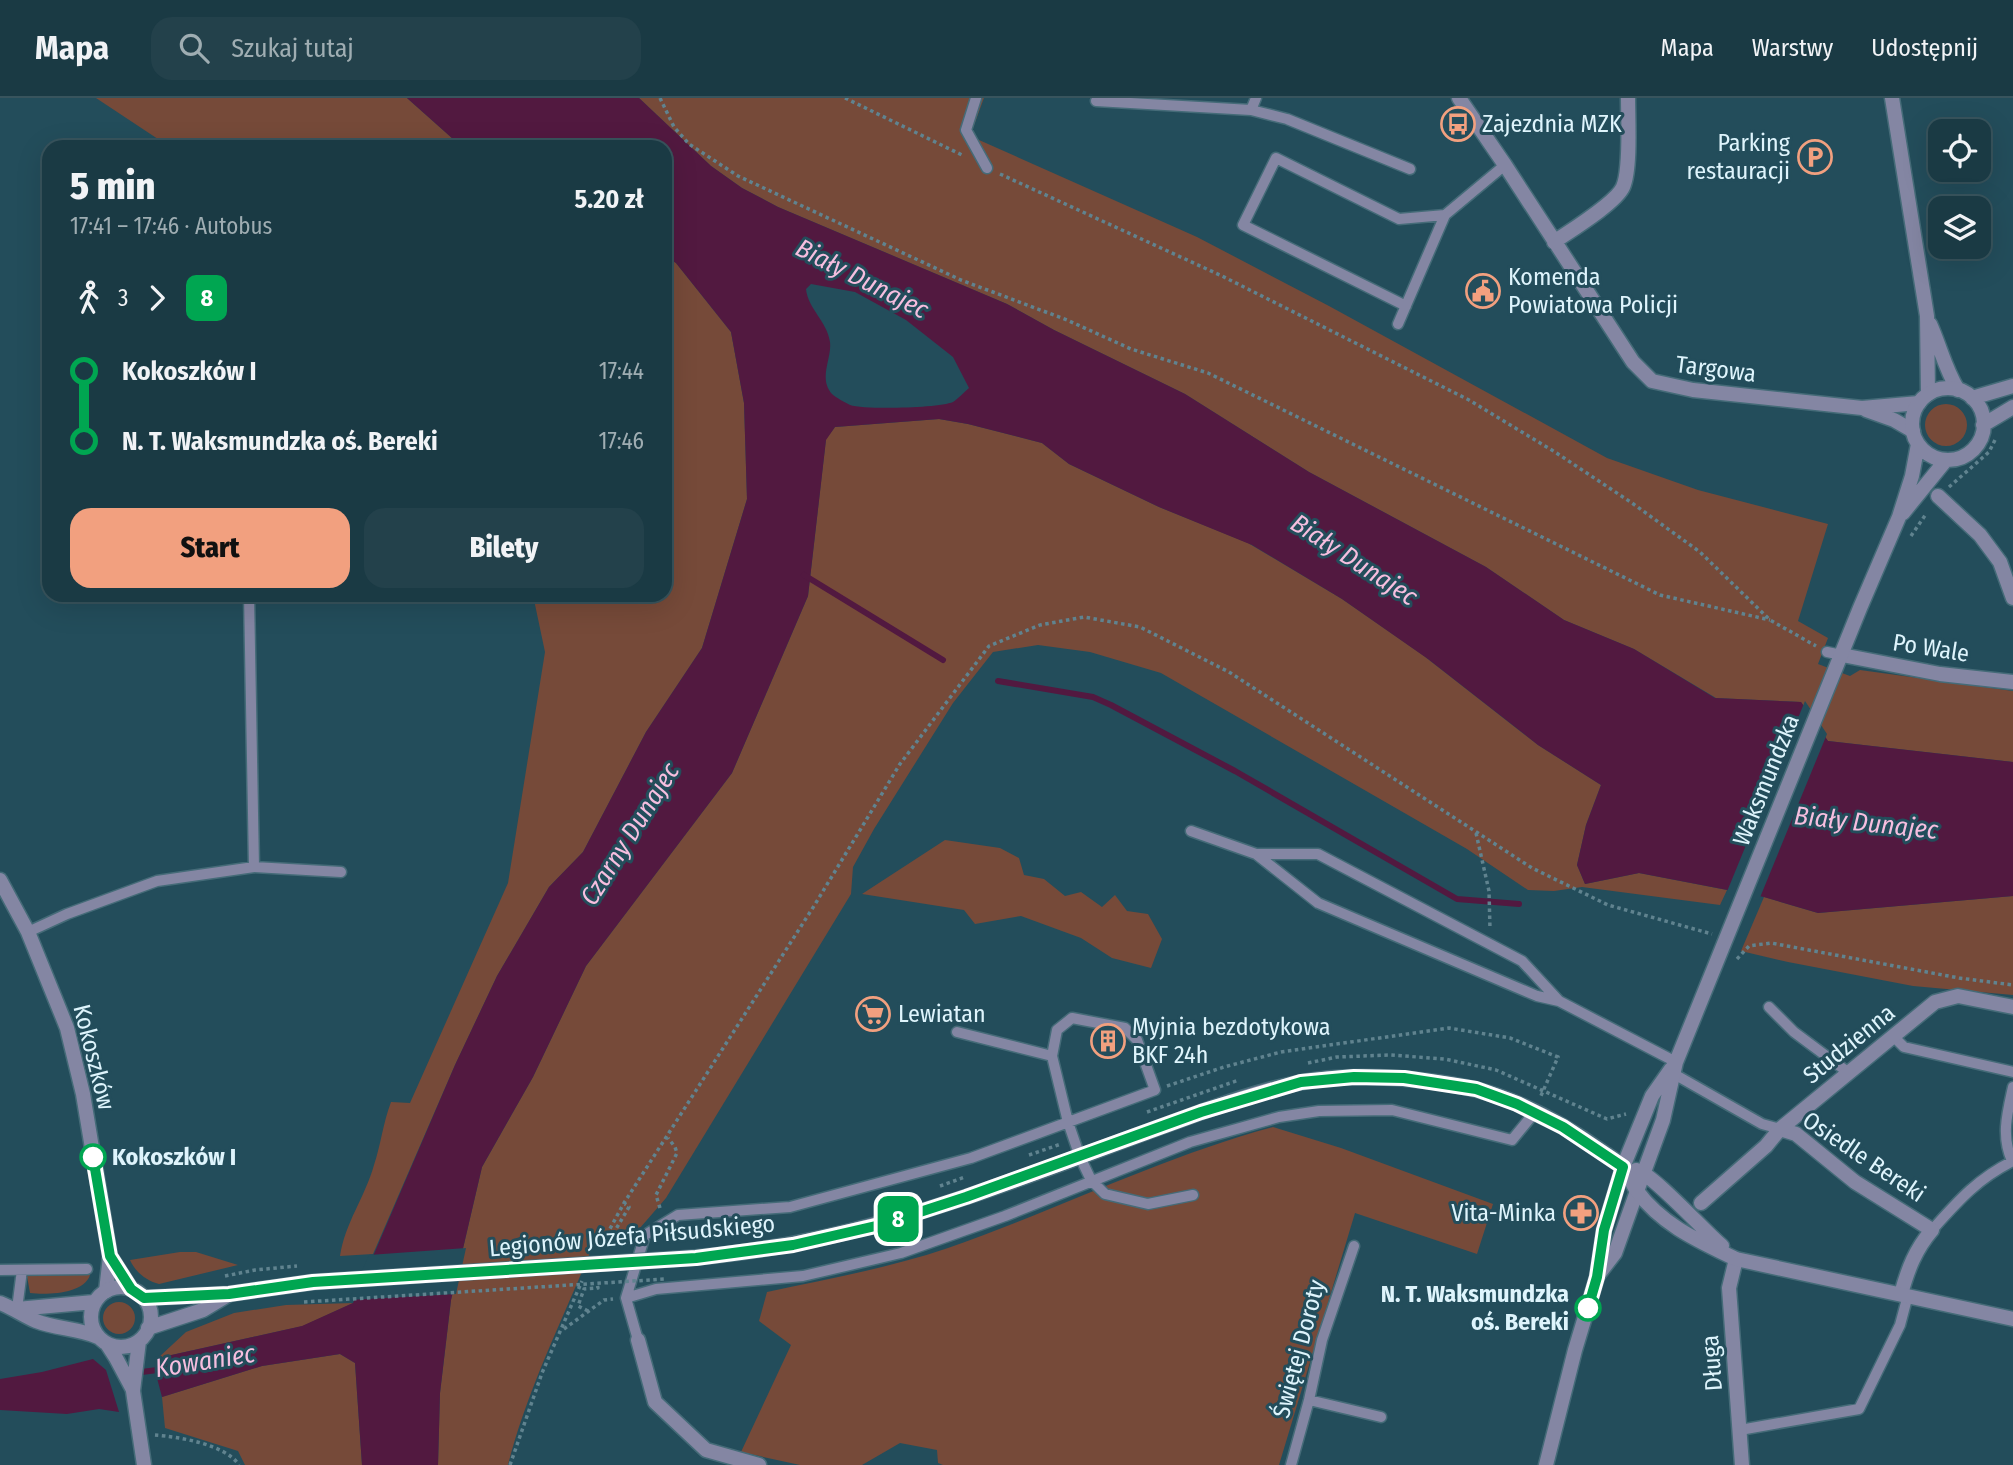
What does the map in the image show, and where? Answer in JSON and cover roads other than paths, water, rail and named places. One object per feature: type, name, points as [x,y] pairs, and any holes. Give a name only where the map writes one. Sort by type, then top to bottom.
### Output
[{"type":"street","name":"Targowa","points":[[1459,98],[1633,362],[1652,381],[1693,390],[1862,408],[1894,420],[1915,438]]},
{"type":"street","points":[[1554,242],[1615,198],[1623,187],[1627,171],[1628,98]]},
{"type":"street","points":[[1892,98],[1927,316],[1923,398],[1913,416],[1915,438],[1930,455],[1946,460],[1960,458],[1972,450],[1980,439],[1983,425],[1981,410],[1972,398],[1958,390],[1942,388],[1923,398]]},
{"type":"street","points":[[1927,316],[1948,373],[1958,390]]},
{"type":"street","points":[[1972,398],[2013,386]]},
{"type":"street","name":"Targowa","points":[[1862,408],[1923,398]]},
{"type":"street","points":[[1983,425],[2013,407]]},
{"type":"street","name":"Waksmundzka","points":[[1597,1277],[1615,1253],[1663,1120],[1675,1068],[1826,693],[1834,653],[1899,517],[1912,476],[1915,438]]},
{"type":"street","name":"Waksmundzka","points":[[1899,517],[1946,460]]},
{"type":"street","points":[[1938,496],[2006,561],[2013,598]]},
{"type":"street","name":"Po Wale","points":[[1834,653],[1940,674],[2013,682]]},
{"type":"street","name":"Kokoszków","points":[[0,880],[28,932],[61,1010],[69,1037],[83,1094],[110,1256],[106,1291]]},
{"type":"street","name":"Studzienna","points":[[1701,1203],[1766,1146],[1780,1129],[1935,1002],[1958,996],[2013,1007]]},
{"type":"street","name":"Waksmundzka","points":[[1546,1465],[1575,1350],[1597,1277],[1604,1230],[1623,1167],[1652,1096],[1675,1068]]},
{"type":"street","name":"Legionów Józefa Piłsudskiego","points":[[138,1294],[229,1294],[313,1282],[762,1251],[836,1236],[966,1197],[1234,1101],[1301,1082],[1354,1077],[1404,1078],[1453,1084],[1500,1097],[1535,1112],[1593,1145],[1623,1167],[1637,1191],[1663,1219],[1694,1239],[1736,1259]]},
{"type":"street","name":"Osiedle Bereki","points":[[1780,1129],[1796,1134],[1855,1182],[1932,1230],[1919,1245],[1909,1265],[1904,1294]]},
{"type":"street","name":"Legionów Józefa Piłsudskiego","points":[[1623,1167],[1644,1171]]},
{"type":"street","points":[[1644,1171],[1736,1259],[2013,1319]]},
{"type":"street","name":"Kokoszków","points":[[110,1256],[138,1294]]},
{"type":"street","name":"Długa","points":[[1736,1259],[1730,1288],[1742,1465]]},
{"type":"street","points":[[133,1391],[116,1358],[92,1328],[94,1302],[106,1291],[118,1287],[138,1294],[150,1312],[148,1328],[139,1341],[133,1391],[144,1465]]},
{"type":"street","name":"Legionów Józefa Piłsudskiego","points":[[148,1328],[203,1310],[229,1294]]},
{"type":"street","points":[[17,1309],[94,1302]]},
{"type":"street","points":[[0,1303],[17,1309],[34,1320],[78,1329],[123,1347],[139,1341]]},
{"type":"street","points":[[638,1340],[655,1402],[706,1450],[759,1465]]},
{"type":"lane","points":[[976,98],[966,130],[987,168]]},
{"type":"lane","points":[[1251,110],[1256,98]]},
{"type":"lane","points":[[1096,101],[1251,110],[1287,119],[1410,169]]},
{"type":"lane","points":[[1406,306],[1243,225],[1276,158],[1399,219],[1445,215]]},
{"type":"lane","points":[[1398,324],[1445,215],[1505,165]]},
{"type":"lane","points":[[249,602],[254,867]]},
{"type":"lane","points":[[1191,831],[1256,854],[1318,903],[1537,996],[1559,1000]]},
{"type":"lane","points":[[1256,854],[1318,854],[1522,961],[1559,1000],[1675,1068],[1762,1124],[1780,1129]]},
{"type":"lane","points":[[28,932],[67,914],[157,881],[254,867],[341,872]]},
{"type":"lane","points":[[1769,1007],[1794,1032],[1849,1073]]},
{"type":"lane","points":[[638,1340],[626,1298],[645,1235],[678,1215],[790,1207],[971,1158],[1068,1122],[1155,1090],[1137,1040],[1125,1028],[1072,1018],[1057,1030],[1052,1056],[1068,1122],[1091,1180],[1105,1194],[1148,1204],[1193,1195]]},
{"type":"lane","points":[[957,1032],[1052,1056]]},
{"type":"lane","points":[[1894,1037],[1904,1047],[2013,1072]]},
{"type":"lane","points":[[1932,1230],[1969,1189],[1991,1172],[2012,1161],[2006,1147],[2005,1124],[2013,1087]]},
{"type":"lane","points":[[626,1298],[656,1289],[803,1276],[901,1253],[1005,1216],[1190,1142],[1279,1116],[1319,1111],[1392,1110],[1512,1140],[1535,1112]]},
{"type":"lane","name":"Świętej Doroty","points":[[1291,1465],[1322,1340],[1354,1246]]},
{"type":"lane","points":[[0,1270],[87,1269]]},
{"type":"lane","points":[[17,1309],[22,1270]]},
{"type":"lane","points":[[1740,1430],[1859,1409],[1900,1325],[1904,1294]]},
{"type":"lane","points":[[1309,1400],[1381,1417]]},
{"type":"water","points":[[407,98],[639,98],[711,166],[742,188],[778,207],[1007,304],[1185,394],[1309,472],[1486,567],[1564,620],[1634,649],[1715,698],[1801,702],[1828,741],[2013,762],[2013,896],[1818,913],[1764,897],[1639,873],[1585,884],[1577,865],[1586,825],[1601,785],[1538,745],[1428,659],[1342,599],[1252,545],[1159,507],[1069,464],[1042,443],[939,419],[835,427],[826,440],[808,596],[732,773],[586,966],[533,1077],[482,1167],[451,1300],[440,1393],[438,1465],[362,1465],[355,1363],[340,1354],[262,1366],[162,1397],[157,1378],[158,1358],[302,1326],[353,1303],[455,1065],[497,976],[549,887],[583,852],[646,732],[702,648],[747,499],[744,403],[731,332],[672,260],[672,140],[454,140]],"holes":[[[811,284],[855,292],[906,320],[953,357],[969,388],[953,402],[945,404],[885,408],[850,405],[833,395],[828,388],[826,368],[830,342],[810,303],[806,289]]]},
{"type":"water","points":[[93,1359],[106,1370],[119,1412],[99,1409],[67,1414],[0,1410],[0,1379]]},
{"type":"waterway","points":[[804,575],[943,660]]},
{"type":"waterway","points":[[998,681],[1093,697],[1235,771],[1457,899],[1519,904]]},
{"type":"waterway","name":"Kowaniec","points":[[134,1373],[165,1369]]},
{"type":"place","name":"Zajezdnia MZK","points":[[1458,124]]},
{"type":"place","name":"Parking restauracji","points":[[1815,157]]},
{"type":"place","name":"Komenda Powiatowa Policji","points":[[1483,291]]},
{"type":"place","name":"Lewiatan","points":[[873,1014]]},
{"type":"place","name":"Myjnia bezdotykowa BKF 24h","points":[[1108,1041]]},
{"type":"place","name":"Kokoszków I","points":[[93,1157]]},
{"type":"place","name":"Vita-Minka","points":[[1581,1213]]},
{"type":"place","name":"N. T. Waksmundzka oś. Bereki","points":[[1588,1308]]},
{"type":"water label","name":"Biały Dunajec","points":[[862,279]]},
{"type":"water label","name":"Biały Dunajec","points":[[1354,560]]},
{"type":"water label","name":"Biały Dunajec","points":[[1866,823]]},
{"type":"water label","name":"Czarny Dunajec","points":[[630,834]]}]
